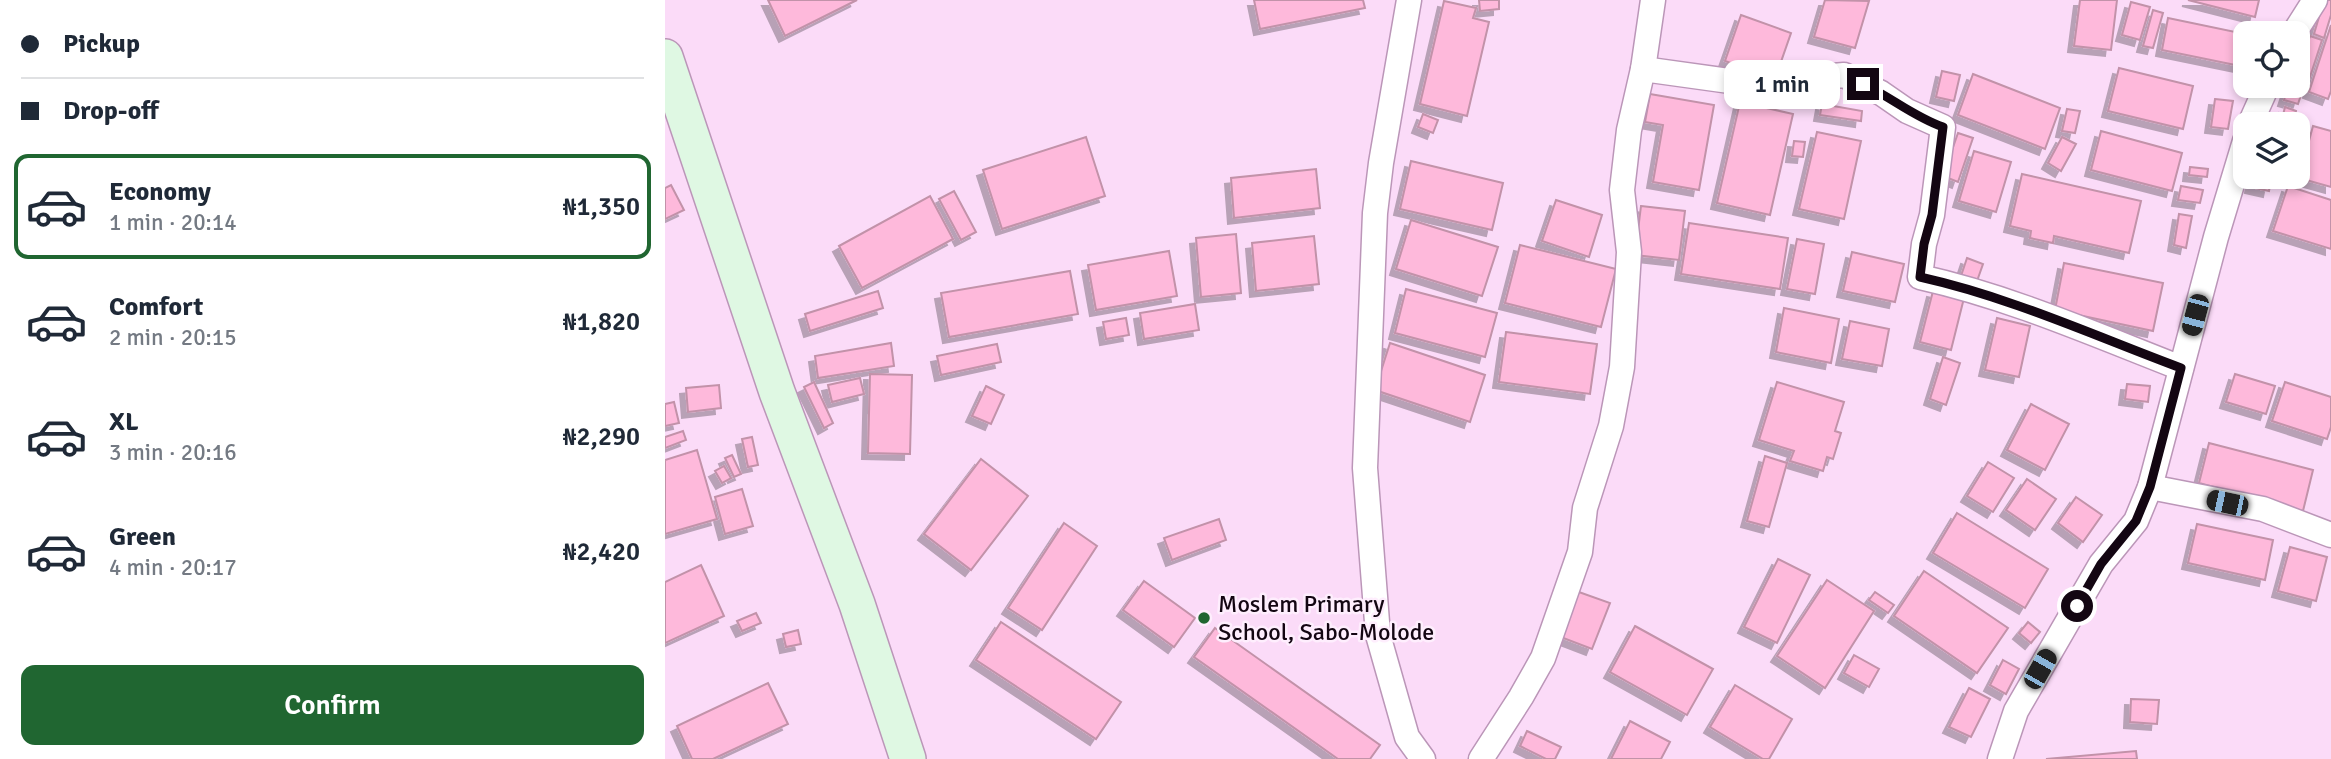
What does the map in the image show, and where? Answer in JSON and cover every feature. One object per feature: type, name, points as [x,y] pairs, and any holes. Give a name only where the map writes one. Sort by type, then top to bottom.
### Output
[{"type":"street","points":[[1409,0],[1375,213],[1365,468],[1378,635],[1408,737],[1423,759]]},
{"type":"street","points":[[1481,759],[1543,658],[1580,552],[1585,508],[1611,426],[1622,367],[1629,252],[1622,190],[1629,130],[1643,68],[1653,0]]},
{"type":"street","points":[[2302,21],[2315,0]]},
{"type":"street","points":[[665,57],[777,392],[857,604],[908,759]]},
{"type":"street","points":[[1643,68],[1780,88],[1808,78],[1844,75],[1881,93],[1907,111],[1943,127],[1932,215],[1924,244],[1920,277],[2031,310],[2181,368]]},
{"type":"street","points":[[2000,759],[2016,710],[2101,564],[2136,521],[2150,487],[2233,181]]},
{"type":"street","points":[[2150,487],[2263,509],[2331,535]]},
{"type":"building","points":[[768,0],[857,0],[785,36]]},
{"type":"building","points":[[1254,0],[1363,0],[1365,8],[1260,29]]},
{"type":"building","points":[[1479,0],[1499,0],[1499,9],[1480,11]]},
{"type":"building","points":[[1825,0],[1869,1],[1855,48],[1814,37]]},
{"type":"building","points":[[2080,0],[2117,0],[2111,50],[2074,46]]},
{"type":"building","points":[[2188,0],[2259,0],[2255,17]]},
{"type":"building","points":[[2324,0],[2331,0],[2331,15],[2324,38],[2314,34]]},
{"type":"building","points":[[1444,1],[1476,8],[1473,18],[1489,22],[1467,116],[1420,104]]},
{"type":"building","points":[[2131,2],[2150,7],[2140,40],[2122,35]]},
{"type":"building","points":[[2153,10],[2163,13],[2153,48],[2143,46]]},
{"type":"building","points":[[1741,15],[1791,33],[1775,79],[1725,61]]},
{"type":"building","points":[[2168,18],[2233,32],[2233,65],[2162,50]]},
{"type":"building","points":[[2331,25],[2331,91],[2328,99],[2310,92]]},
{"type":"building","points":[[2310,36],[2322,40],[2310,77]]},
{"type":"building","points":[[2119,68],[2193,86],[2183,129],[2108,111]]},
{"type":"building","points":[[1942,71],[1960,75],[1954,101],[1936,97]]},
{"type":"building","points":[[1973,74],[2060,108],[2045,149],[1958,115]]},
{"type":"building","points":[[1650,94],[1714,105],[1699,190],[1653,182],[1663,125],[1645,122]]},
{"type":"building","points":[[2285,98],[2300,98],[2298,104]]},
{"type":"building","points":[[2215,99],[2233,101],[2228,129],[2211,127]]},
{"type":"building","points":[[1740,102],[1793,114],[1770,215],[1717,203]]},
{"type":"building","points":[[1822,104],[1862,111],[1861,121],[1820,115]]},
{"type":"building","points":[[2285,107],[2296,111],[2296,112],[2284,112]]},
{"type":"building","points":[[2067,109],[2080,111],[2075,133],[2062,131]]},
{"type":"building","points":[[1423,114],[1438,120],[1433,133],[1418,127]]},
{"type":"building","points":[[2313,126],[2331,131],[2331,187],[2310,181],[2310,137]]},
{"type":"building","points":[[2101,131],[2182,153],[2172,191],[2091,170]]},
{"type":"building","points":[[1817,132],[1861,141],[1844,219],[1799,209]]},
{"type":"building","points":[[1958,133],[1973,138],[1958,182],[1943,176]]},
{"type":"building","points":[[1086,137],[1105,196],[1002,229],[983,170]]},
{"type":"building","points":[[2062,137],[2076,144],[2061,171],[2048,163]]},
{"type":"building","points":[[1794,141],[1805,142],[1803,157],[1792,156]]},
{"type":"building","points":[[1974,151],[2011,162],[1996,212],[1959,201]]},
{"type":"building","points":[[1411,161],[1503,183],[1492,230],[1400,209]]},
{"type":"building","points":[[2190,167],[2208,169],[2207,177],[2189,175]]},
{"type":"building","points":[[1316,169],[1320,208],[1234,218],[1231,178]]},
{"type":"building","points":[[2022,174],[2141,201],[2129,253],[2054,236],[2053,243],[2030,238],[2031,231],[2010,226]]},
{"type":"building","points":[[671,185],[684,210],[665,219],[665,188]]},
{"type":"building","points":[[2181,186],[2203,190],[2200,203],[2178,200]]},
{"type":"building","points":[[2287,189],[2297,189],[2331,200],[2331,249],[2273,231]]},
{"type":"building","points":[[954,191],[976,232],[961,240],[939,199]]},
{"type":"building","points":[[930,196],[953,239],[862,288],[839,246]]},
{"type":"building","points":[[1556,200],[1602,215],[1589,257],[1542,241]]},
{"type":"building","points":[[1641,206],[1685,211],[1679,260],[1635,255]]},
{"type":"building","points":[[2179,214],[2192,216],[2186,248],[2174,245]]},
{"type":"building","points":[[1411,220],[1498,247],[1482,296],[1396,269]]},
{"type":"building","points":[[1689,223],[1788,238],[1780,289],[1681,274]]},
{"type":"building","points":[[1236,234],[1241,293],[1201,297],[1196,238]]},
{"type":"building","points":[[1314,236],[1319,284],[1256,291],[1252,243]]},
{"type":"building","points":[[1797,239],[1824,244],[1815,294],[1787,289]]},
{"type":"building","points":[[1520,245],[1616,269],[1601,327],[1505,303]]},
{"type":"building","points":[[1169,251],[1177,296],[1096,310],[1088,265]]},
{"type":"building","points":[[1852,252],[1904,264],[1895,302],[1843,291]]},
{"type":"building","points":[[1967,258],[1983,264],[1977,281],[1961,276]]},
{"type":"building","points":[[2064,263],[2163,283],[2153,331],[2055,310]]},
{"type":"building","points":[[1070,271],[1078,314],[949,337],[941,293]]},
{"type":"building","points":[[1406,289],[1497,313],[1485,357],[1395,333]]},
{"type":"building","points":[[878,291],[883,308],[810,331],[805,314]]},
{"type":"building","points":[[1933,291],[1964,298],[1951,350],[1920,342]]},
{"type":"building","points":[[1195,304],[1199,330],[1144,339],[1140,313]]},
{"type":"building","points":[[1784,308],[1839,319],[1831,363],[1776,352]]},
{"type":"building","points":[[1126,318],[1129,335],[1106,339],[1103,322]]},
{"type":"building","points":[[1997,318],[2030,326],[2019,377],[1985,370]]},
{"type":"building","points":[[1850,321],[1889,329],[1882,366],[1842,359]]},
{"type":"building","points":[[1506,332],[1597,344],[1590,394],[1499,382]]},
{"type":"building","points":[[891,343],[894,366],[818,378],[815,356]]},
{"type":"building","points":[[1390,343],[1485,375],[1470,422],[1375,390]]},
{"type":"building","points":[[997,344],[1001,362],[941,375],[937,356]]},
{"type":"building","points":[[1943,357],[1960,363],[1946,405],[1930,399]]},
{"type":"building","points":[[870,374],[912,375],[910,454],[868,453]]},
{"type":"building","points":[[2235,374],[2275,386],[2266,414],[2226,402]]},
{"type":"building","points":[[860,378],[864,394],[832,402],[828,385]]},
{"type":"building","points":[[814,382],[833,423],[824,428],[804,387]]},
{"type":"building","points":[[1777,382],[1844,402],[1835,431],[1841,433],[1833,459],[1827,457],[1823,471],[1790,461],[1794,451],[1759,440]]},
{"type":"building","points":[[2285,382],[2331,397],[2331,427],[2327,439],[2272,421]]},
{"type":"building","points":[[2127,384],[2150,386],[2148,402],[2125,399]]},
{"type":"building","points":[[719,385],[721,408],[688,412],[686,388]]},
{"type":"building","points":[[986,386],[1004,395],[991,424],[972,416]]},
{"type":"building","points":[[674,402],[679,423],[665,426],[665,404]]},
{"type":"building","points":[[2031,404],[2069,424],[2045,470],[2007,450]]},
{"type":"building","points":[[683,431],[686,440],[665,448],[665,437]]},
{"type":"building","points":[[752,437],[758,465],[748,467],[742,439]]},
{"type":"building","points":[[2209,443],[2313,470],[2303,511],[2199,483]]},
{"type":"building","points":[[697,450],[717,519],[665,534],[665,460]]},
{"type":"building","points":[[732,455],[741,474],[734,477],[725,458]]},
{"type":"building","points":[[1765,456],[1787,463],[1769,527],[1747,521]]},
{"type":"building","points":[[981,459],[1028,496],[971,570],[924,534]]},
{"type":"building","points":[[1988,462],[2014,478],[1993,512],[1967,496]]},
{"type":"building","points":[[724,466],[731,478],[722,483],[715,471]]},
{"type":"building","points":[[2027,479],[2056,499],[2035,530],[2006,510]]},
{"type":"building","points":[[742,489],[753,526],[725,534],[715,497]]},
{"type":"building","points":[[2076,497],[2102,515],[2083,542],[2058,523]]},
{"type":"building","points":[[1957,513],[2048,569],[2025,608],[1933,553]]},
{"type":"building","points":[[1219,519],[1226,540],[1172,560],[1164,538]]},
{"type":"building","points":[[1064,523],[1097,546],[1042,630],[1008,608]]},
{"type":"building","points":[[2197,524],[2273,540],[2265,580],[2188,563]]},
{"type":"building","points":[[2290,547],[2327,557],[2316,601],[2278,591]]},
{"type":"building","points":[[1778,559],[1810,575],[1777,643],[1744,627]]},
{"type":"building","points":[[701,565],[724,616],[665,643],[665,582]]},
{"type":"building","points":[[1924,571],[2008,628],[1977,673],[1894,616]]},
{"type":"building","points":[[1827,580],[1874,611],[1825,688],[1777,656]]},
{"type":"building","points":[[1144,581],[1195,618],[1174,647],[1123,610]]},
{"type":"building","points":[[1576,591],[1610,603],[1592,649],[1558,636]]},
{"type":"building","points":[[1875,592],[1894,605],[1888,613],[1869,600]]},
{"type":"building","points":[[756,613],[761,623],[742,631],[737,621]]},
{"type":"building","points":[[1001,622],[1121,702],[1096,739],[976,660]]},
{"type":"building","points":[[2028,622],[2040,632],[2031,643],[2019,633]]},
{"type":"building","points":[[1635,626],[1713,669],[1687,715],[1610,672]]},
{"type":"building","points":[[1215,628],[1380,745],[1370,759],[1338,759],[1194,657]]},
{"type":"building","points":[[798,630],[801,644],[786,647],[783,634]]},
{"type":"building","points":[[1854,655],[1879,669],[1869,687],[1844,673]]},
{"type":"building","points":[[2003,660],[2019,669],[2006,694],[1990,685]]},
{"type":"building","points":[[768,683],[788,724],[713,759],[692,759],[677,726]]},
{"type":"building","points":[[1735,685],[1792,719],[1769,759],[1763,759],[1710,727]]},
{"type":"building","points":[[1969,688],[1990,699],[1971,737],[1949,727]]},
{"type":"building","points":[[2131,699],[2159,700],[2157,724],[2130,722]]},
{"type":"building","points":[[1630,721],[1670,742],[1661,759],[1611,759]]},
{"type":"building","points":[[1527,731],[1561,747],[1555,759],[1546,759],[1520,746]]},
{"type":"building","points":[[2136,751],[2137,759],[2046,759]]},
{"type":"place","name":"Moslem Primary School, Sabo-Molode","points":[[1204,618]]},
{"type":"route","points":[[1863,84],[1907,111],[1943,127],[1932,215],[1924,244],[1920,277],[2031,310],[2181,368],[2150,487],[2136,521],[2101,564],[2077,606]]}]
